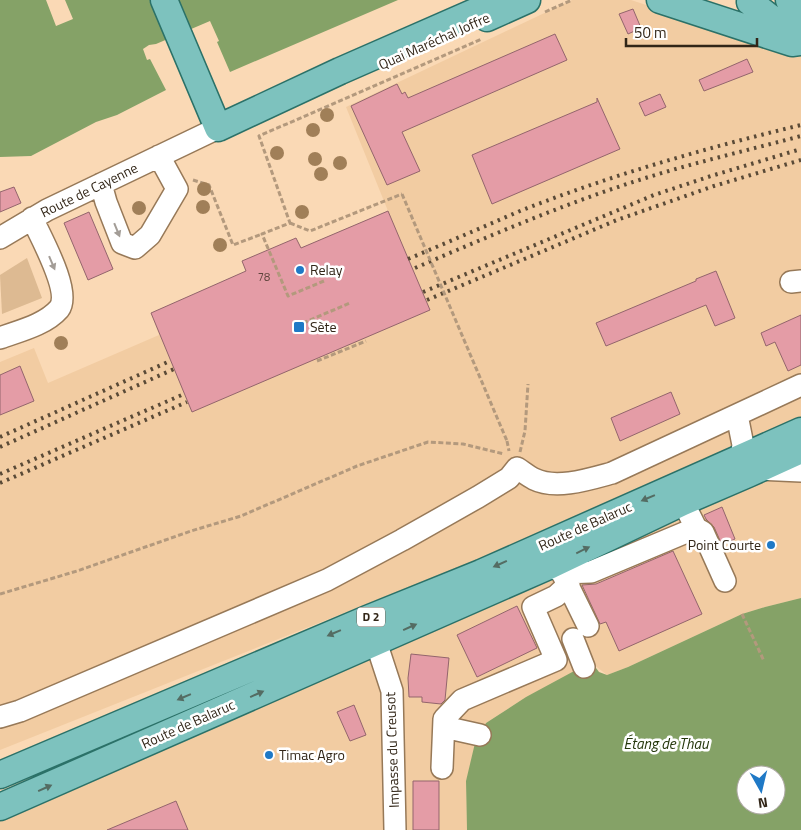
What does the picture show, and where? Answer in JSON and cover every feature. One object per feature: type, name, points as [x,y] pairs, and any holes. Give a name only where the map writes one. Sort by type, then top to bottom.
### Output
[{"type":"main road","points":[[164,0],[218,128]]},
{"type":"main road","name":"Quai Maréchal Joffre","points":[[218,128],[470,8],[502,0]]},
{"type":"main road","points":[[660,0],[792,44],[801,42]]},
{"type":"main road","points":[[789,0],[801,26]]},
{"type":"main road","points":[[750,1],[785,29],[801,36]]},
{"type":"main road","name":"Quai Maréchal Joffre","points":[[340,71],[362,73],[534,7]]},
{"type":"main road","name":"Route de Balaruc","points":[[749,467],[801,431]]},
{"type":"main road","name":"Route de Balaruc","points":[[0,807],[372,630],[481,573],[689,493],[749,467],[801,450]]},
{"type":"main road","name":"Route de Balaruc","points":[[0,775],[372,630],[561,574],[689,493]]},
{"type":"street","name":"Route de Cayenne","points":[[0,238],[32,218],[218,128]]},
{"type":"street","points":[[101,184],[122,243],[135,248],[150,235],[177,189],[159,156]]},
{"type":"street","points":[[0,338],[46,320],[60,308],[63,296],[54,266],[32,218]]},
{"type":"street","points":[[0,717],[20,711],[327,580],[486,492],[509,478],[517,468],[535,480],[557,484],[584,481],[612,473],[801,385]]},
{"type":"street","points":[[737,415],[749,467],[801,470]]},
{"type":"street","points":[[689,493],[696,528],[703,532],[726,581]]},
{"type":"street","points":[[561,574],[591,572],[696,528]]},
{"type":"street","points":[[561,574],[580,632],[584,668]]},
{"type":"street","points":[[442,768],[444,719],[462,700],[556,660],[533,607],[556,596],[561,574]]},
{"type":"street","name":"Impasse du Creusot","points":[[372,630],[392,691],[395,830]]},
{"type":"street","points":[[444,727],[480,735]]},
{"type":"path","points":[[534,7],[572,0]]},
{"type":"path","points":[[290,223],[259,136],[487,37]]},
{"type":"path","points":[[190,173],[192,180],[209,185],[233,244],[290,223],[310,231],[402,194],[507,441]]},
{"type":"path","points":[[262,234],[288,296],[324,281]]},
{"type":"path","points":[[302,323],[350,303]]},
{"type":"path","points":[[317,361],[366,341]]},
{"type":"path","points":[[517,468],[525,431],[528,384]]},
{"type":"path","points":[[0,594],[77,571],[242,516],[357,466],[428,442],[463,444],[505,454],[517,468]]},
{"type":"path","points":[[742,614],[764,661]]},
{"type":"shaded area","points":[[572,0],[631,0],[801,56],[801,417],[467,564],[0,750],[0,362],[34,348],[48,383],[159,335],[151,313],[246,272],[242,261],[296,238],[301,248],[388,211],[346,107]]},
{"type":"shaded area","points":[[27,258],[42,298],[2,314],[0,275]]},
{"type":"shaded area","points":[[801,451],[801,598],[742,614],[607,675],[593,664],[526,697],[486,723],[480,735],[466,781],[467,830],[0,830],[0,814]]},
{"type":"water","points":[[0,0],[46,0],[56,26],[73,19],[65,0],[398,0],[230,72],[210,21],[156,44],[149,45],[143,49],[147,60],[150,59],[166,90],[117,115],[96,122],[31,156],[0,157]]},
{"type":"water","name":"Étang de Thau","points":[[801,598],[801,830],[467,830],[466,781],[475,743],[486,723],[526,697],[576,670],[593,664],[599,672],[607,675],[742,614]]},
{"type":"building","points":[[633,9],[641,28],[628,34],[619,14]]},
{"type":"building","points":[[555,34],[567,60],[402,132],[420,171],[387,185],[351,106],[397,84],[402,94],[405,92],[408,98]]},
{"type":"building","points":[[747,59],[753,72],[704,91],[699,80]]},
{"type":"building","points":[[660,94],[666,107],[645,116],[639,103]]},
{"type":"building","points":[[597,98],[620,149],[492,204],[472,155],[597,102]]},
{"type":"building","points":[[14,187],[21,203],[0,212],[0,192]]},
{"type":"building","points":[[388,211],[430,310],[192,412],[151,313],[246,271],[242,261],[296,238],[301,248]]},
{"type":"building","points":[[89,212],[113,269],[88,280],[64,223]]},
{"type":"building","points":[[716,271],[735,318],[715,326],[706,305],[606,346],[596,323]]},
{"type":"building","points":[[801,315],[801,365],[788,371],[775,342],[766,346],[761,333]]},
{"type":"building","points":[[20,366],[34,401],[0,415],[0,375]]},
{"type":"building","points":[[671,392],[680,414],[620,441],[611,418]]},
{"type":"building","points":[[722,507],[735,539],[722,545],[714,527],[704,515]]},
{"type":"building","points":[[673,551],[702,614],[619,651],[606,622],[600,624],[582,585],[596,584]]},
{"type":"building","points":[[517,606],[537,648],[477,677],[457,635]]},
{"type":"building","points":[[411,654],[449,658],[445,700],[441,704],[422,702],[422,697],[409,697],[408,678]]},
{"type":"building","points":[[354,705],[366,735],[350,741],[337,712]]},
{"type":"building","points":[[413,781],[439,781],[439,830],[413,830]]},
{"type":"building","points":[[176,801],[188,830],[107,830]]},
{"type":"railway","points":[[408,259],[520,211],[624,174],[730,143],[801,125]]},
{"type":"railway","points":[[415,268],[523,222],[605,191],[675,169],[801,136]]},
{"type":"railway","points":[[423,292],[654,195],[801,149]]},
{"type":"railway","points":[[427,300],[617,220],[714,186],[801,160]]},
{"type":"railway","points":[[0,437],[170,361]]},
{"type":"railway","points":[[0,447],[174,369]]},
{"type":"railway","points":[[0,474],[184,394]]},
{"type":"railway","points":[[0,483],[187,402]]},
{"type":"place","name":"Relay","points":[[300,270]]},
{"type":"place","name":"Sète","points":[[299,327]]},
{"type":"place","name":"Point Courte","points":[[771,545]]},
{"type":"place","name":"Timac Agro","points":[[269,755]]}]
